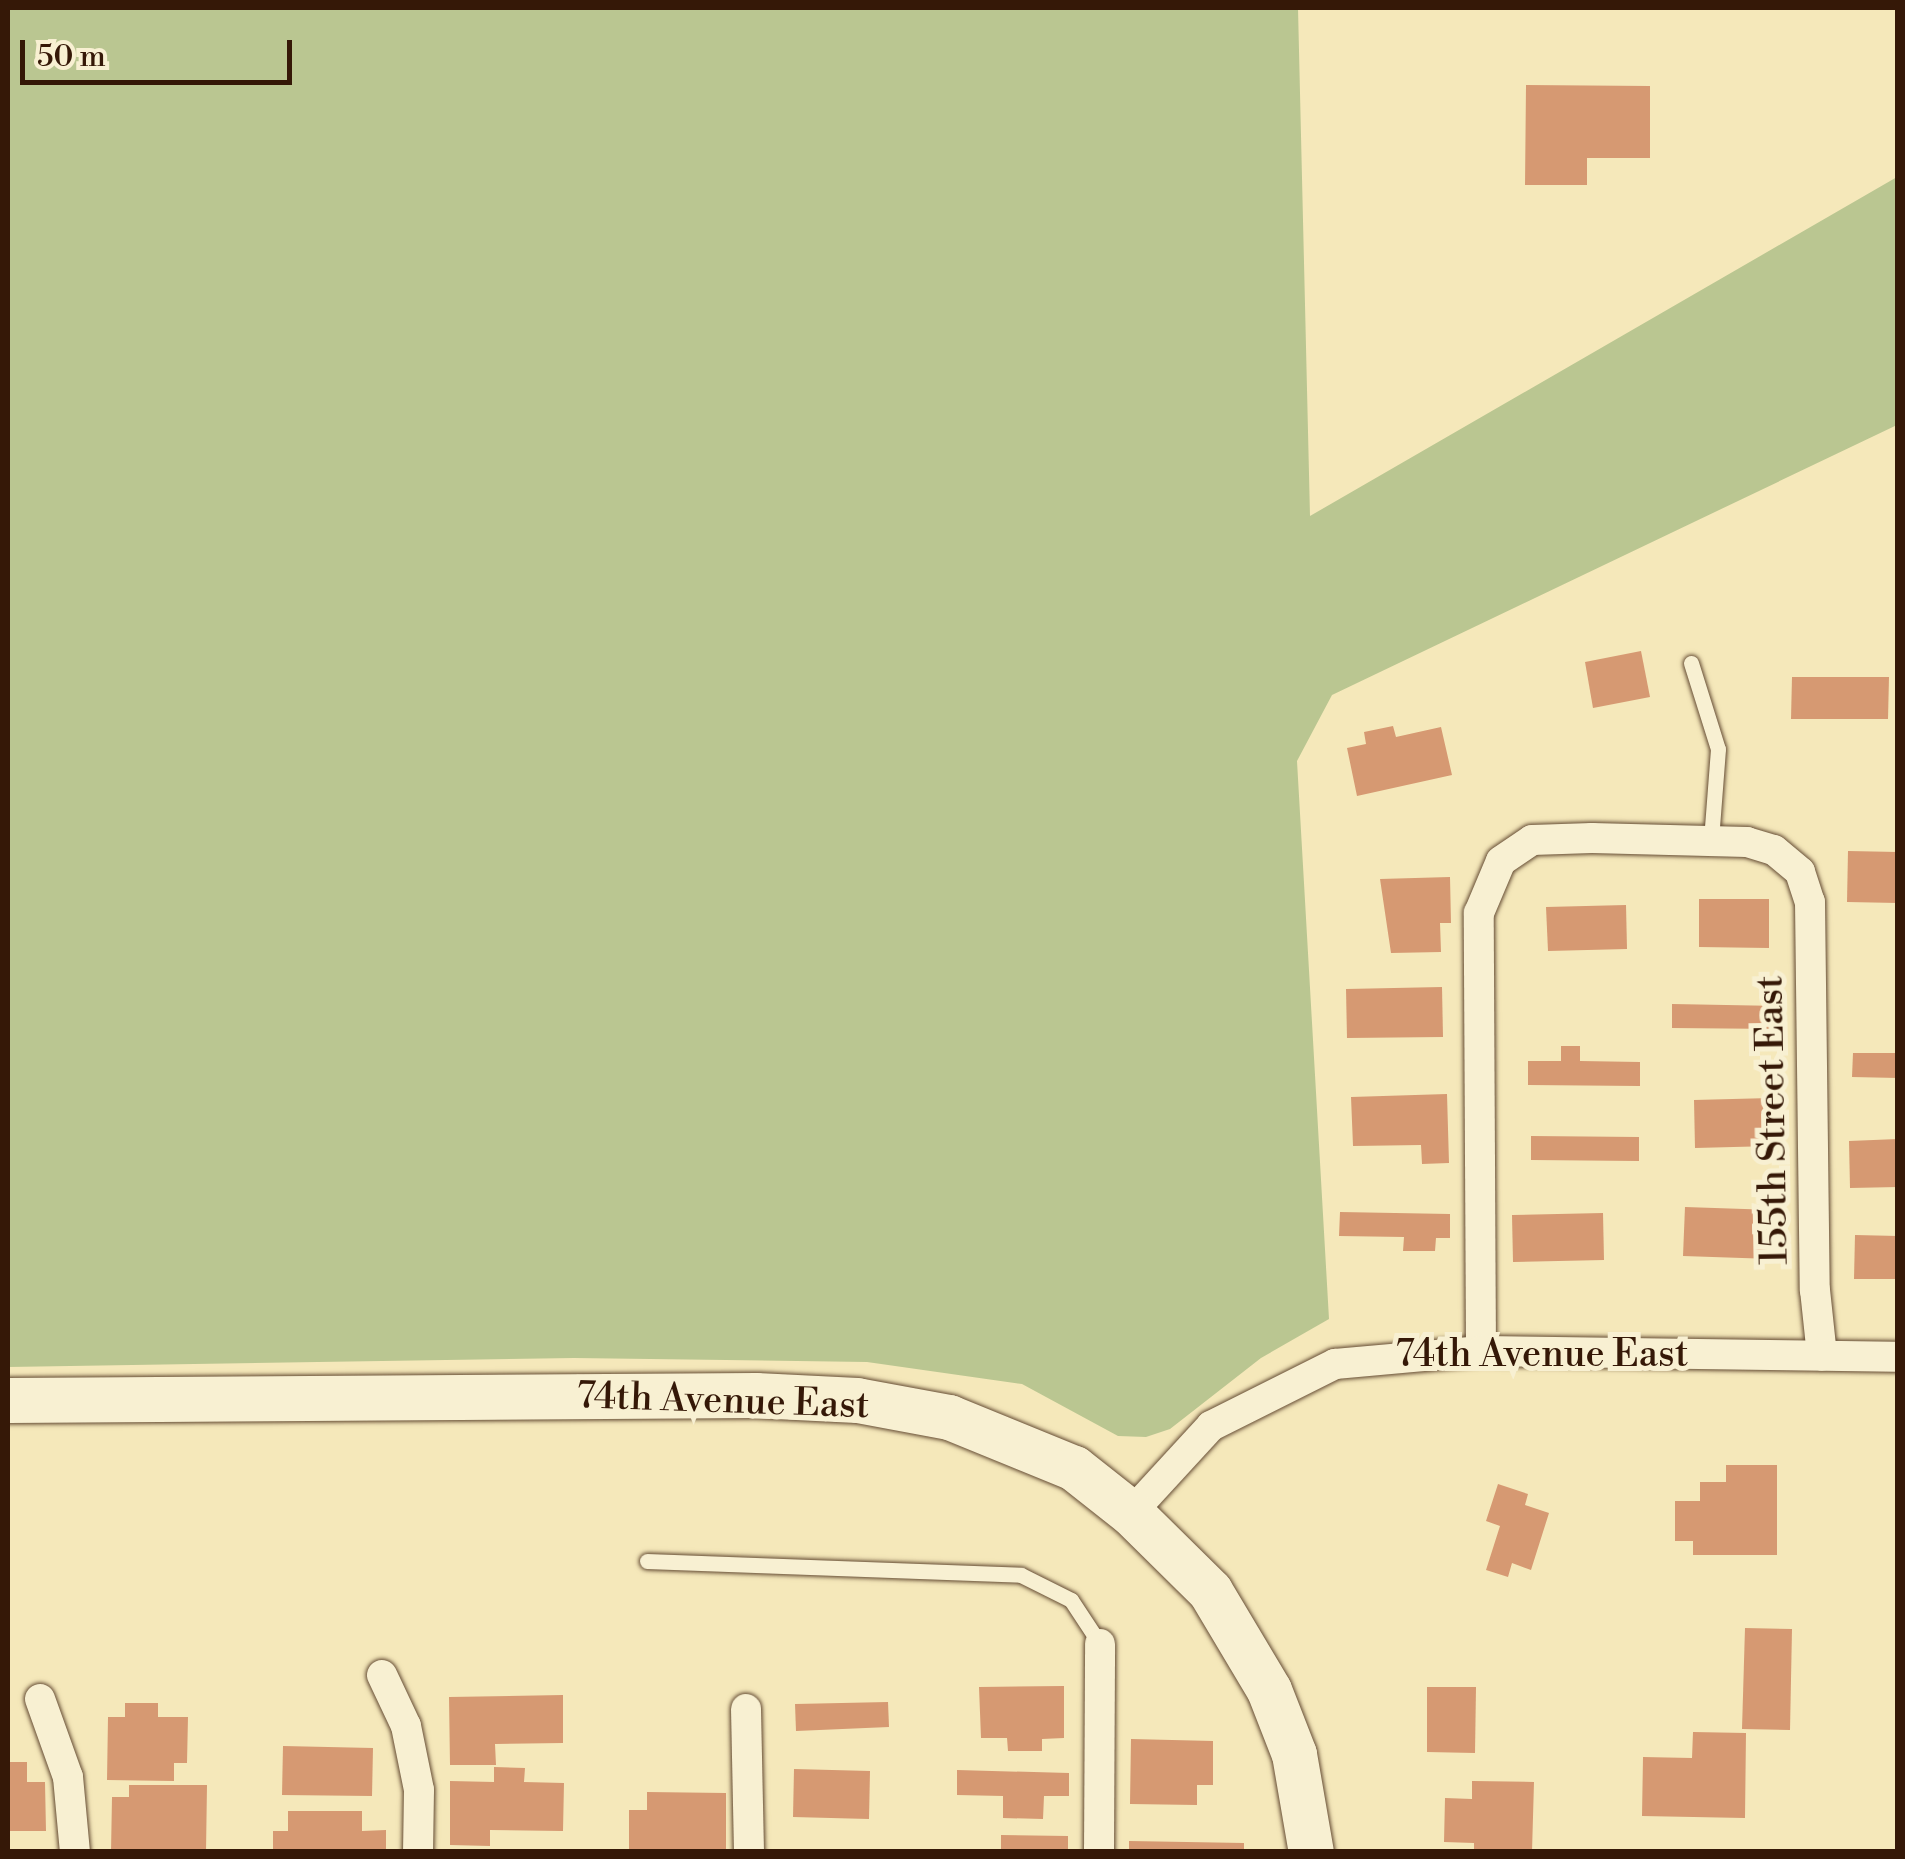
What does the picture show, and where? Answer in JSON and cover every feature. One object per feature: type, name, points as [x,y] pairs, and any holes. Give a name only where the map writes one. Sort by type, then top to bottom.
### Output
[{"type":"street","points":[[1481,1351],[1476,959],[1479,913],[1502,861],[1532,840],[1711,842]]},
{"type":"street","name":"155th Street East","points":[[1711,842],[1774,850],[1804,882],[1822,1356]]},
{"type":"street","name":"74th Avenue East","points":[[8,1400],[856,1400],[949,1417],[1015,1440],[1074,1468],[1131,1513],[1212,1426],[1296,1378],[1380,1356],[1481,1351],[1898,1357]]},
{"type":"street","points":[[1131,1513],[1210,1591],[1269,1690],[1294,1754],[1312,1852]]},
{"type":"street","points":[[1099,1852],[1100,1644]]},
{"type":"street","points":[[382,1674],[406,1726],[419,1790],[418,1852]]},
{"type":"street","points":[[40,1700],[68,1778],[75,1852]]},
{"type":"street","points":[[746,1709],[749,1852]]},
{"type":"lane","points":[[1691,662],[1718,749],[1711,842]]},
{"type":"lane","points":[[647,1561],[1021,1574],[1071,1600],[1100,1644]]},
{"type":"green space","points":[[8,8],[1298,8],[1310,516],[1897,177],[1897,425],[1332,695],[1297,761],[1329,1319],[1261,1358],[1170,1429],[1146,1437],[1118,1436],[1022,1384],[867,1362],[574,1358],[8,1367]]},
{"type":"building","points":[[1526,85],[1650,86],[1650,158],[1587,158],[1587,185],[1525,185]]},
{"type":"building","points":[[1641,651],[1650,697],[1593,708],[1585,662]]},
{"type":"building","points":[[1792,677],[1889,677],[1888,719],[1791,719]]},
{"type":"building","points":[[1393,726],[1396,737],[1441,727],[1452,775],[1357,796],[1347,748],[1366,744],[1364,732]]},
{"type":"building","points":[[1848,851],[1898,852],[1898,903],[1847,902]]},
{"type":"building","points":[[1450,877],[1451,923],[1440,923],[1441,952],[1391,953],[1380,879]]},
{"type":"building","points":[[1699,899],[1769,899],[1769,948],[1699,947]]},
{"type":"building","points":[[1626,905],[1627,949],[1548,951],[1546,907]]},
{"type":"building","points":[[1442,987],[1443,1037],[1347,1038],[1346,989]]},
{"type":"building","points":[[1672,1004],[1783,1006],[1783,1029],[1672,1028]]},
{"type":"building","points":[[1561,1046],[1580,1046],[1580,1061],[1640,1062],[1640,1086],[1528,1085],[1528,1061],[1561,1061]]},
{"type":"building","points":[[1853,1053],[1898,1053],[1898,1078],[1852,1077]]},
{"type":"building","points":[[1447,1094],[1449,1163],[1422,1164],[1421,1145],[1353,1146],[1351,1097]]},
{"type":"building","points":[[1771,1098],[1772,1146],[1695,1148],[1694,1100]]},
{"type":"building","points":[[1531,1136],[1639,1137],[1639,1161],[1531,1160]]},
{"type":"building","points":[[1898,1139],[1898,1187],[1850,1188],[1849,1141]]},
{"type":"building","points":[[1685,1207],[1774,1210],[1772,1259],[1683,1256]]},
{"type":"building","points":[[1340,1212],[1450,1214],[1450,1238],[1436,1238],[1435,1251],[1403,1251],[1404,1237],[1339,1236]]},
{"type":"building","points":[[1603,1213],[1604,1260],[1513,1262],[1512,1215]]},
{"type":"building","points":[[1855,1235],[1898,1236],[1898,1279],[1854,1279]]},
{"type":"building","points":[[1726,1465],[1777,1465],[1777,1555],[1693,1555],[1693,1541],[1675,1541],[1675,1501],[1700,1501],[1700,1482],[1726,1482]]},
{"type":"building","points":[[1498,1484],[1528,1494],[1525,1505],[1549,1513],[1531,1570],[1512,1563],[1508,1577],[1486,1570],[1500,1526],[1486,1521]]},
{"type":"building","points":[[1745,1628],[1792,1629],[1790,1730],[1742,1729]]},
{"type":"building","points":[[1064,1686],[1064,1738],[1042,1739],[1042,1751],[1008,1751],[1007,1738],[981,1738],[979,1687]]},
{"type":"building","points":[[1427,1687],[1476,1687],[1475,1753],[1427,1752]]},
{"type":"building","points":[[563,1695],[563,1743],[495,1744],[496,1765],[450,1765],[449,1697]]},
{"type":"building","points":[[888,1702],[889,1727],[796,1731],[795,1704]]},
{"type":"building","points":[[125,1703],[158,1703],[158,1717],[188,1717],[187,1763],[174,1763],[174,1781],[107,1780],[108,1717],[125,1717]]},
{"type":"building","points":[[1693,1732],[1746,1733],[1745,1818],[1642,1816],[1643,1757],[1692,1758]]},
{"type":"building","points":[[1131,1739],[1213,1741],[1213,1785],[1197,1785],[1197,1805],[1130,1804]]},
{"type":"building","points":[[283,1746],[373,1748],[372,1796],[282,1795]]},
{"type":"building","points":[[8,1762],[27,1762],[27,1782],[45,1782],[46,1831],[8,1831]]},
{"type":"building","points":[[494,1767],[525,1768],[524,1782],[564,1783],[563,1831],[490,1830],[490,1846],[450,1845],[450,1781],[494,1782]]},
{"type":"building","points":[[794,1769],[870,1771],[869,1819],[793,1817]]},
{"type":"building","points":[[957,1770],[1069,1773],[1069,1796],[1044,1796],[1043,1819],[1003,1818],[1003,1796],[957,1795]]},
{"type":"building","points":[[1472,1781],[1534,1782],[1532,1852],[1474,1852],[1474,1843],[1444,1842],[1445,1798],[1472,1799]]},
{"type":"building","points":[[129,1785],[207,1785],[206,1852],[111,1852],[112,1797],[129,1797]]},
{"type":"building","points":[[647,1792],[726,1793],[726,1852],[629,1852],[629,1810],[647,1810]]},
{"type":"building","points":[[288,1811],[362,1811],[362,1831],[386,1830],[386,1852],[273,1852],[273,1831],[288,1831]]},
{"type":"building","points":[[1001,1835],[1068,1836],[1068,1852],[1001,1852]]},
{"type":"building","points":[[1129,1841],[1244,1843],[1244,1852],[1129,1852]]}]
